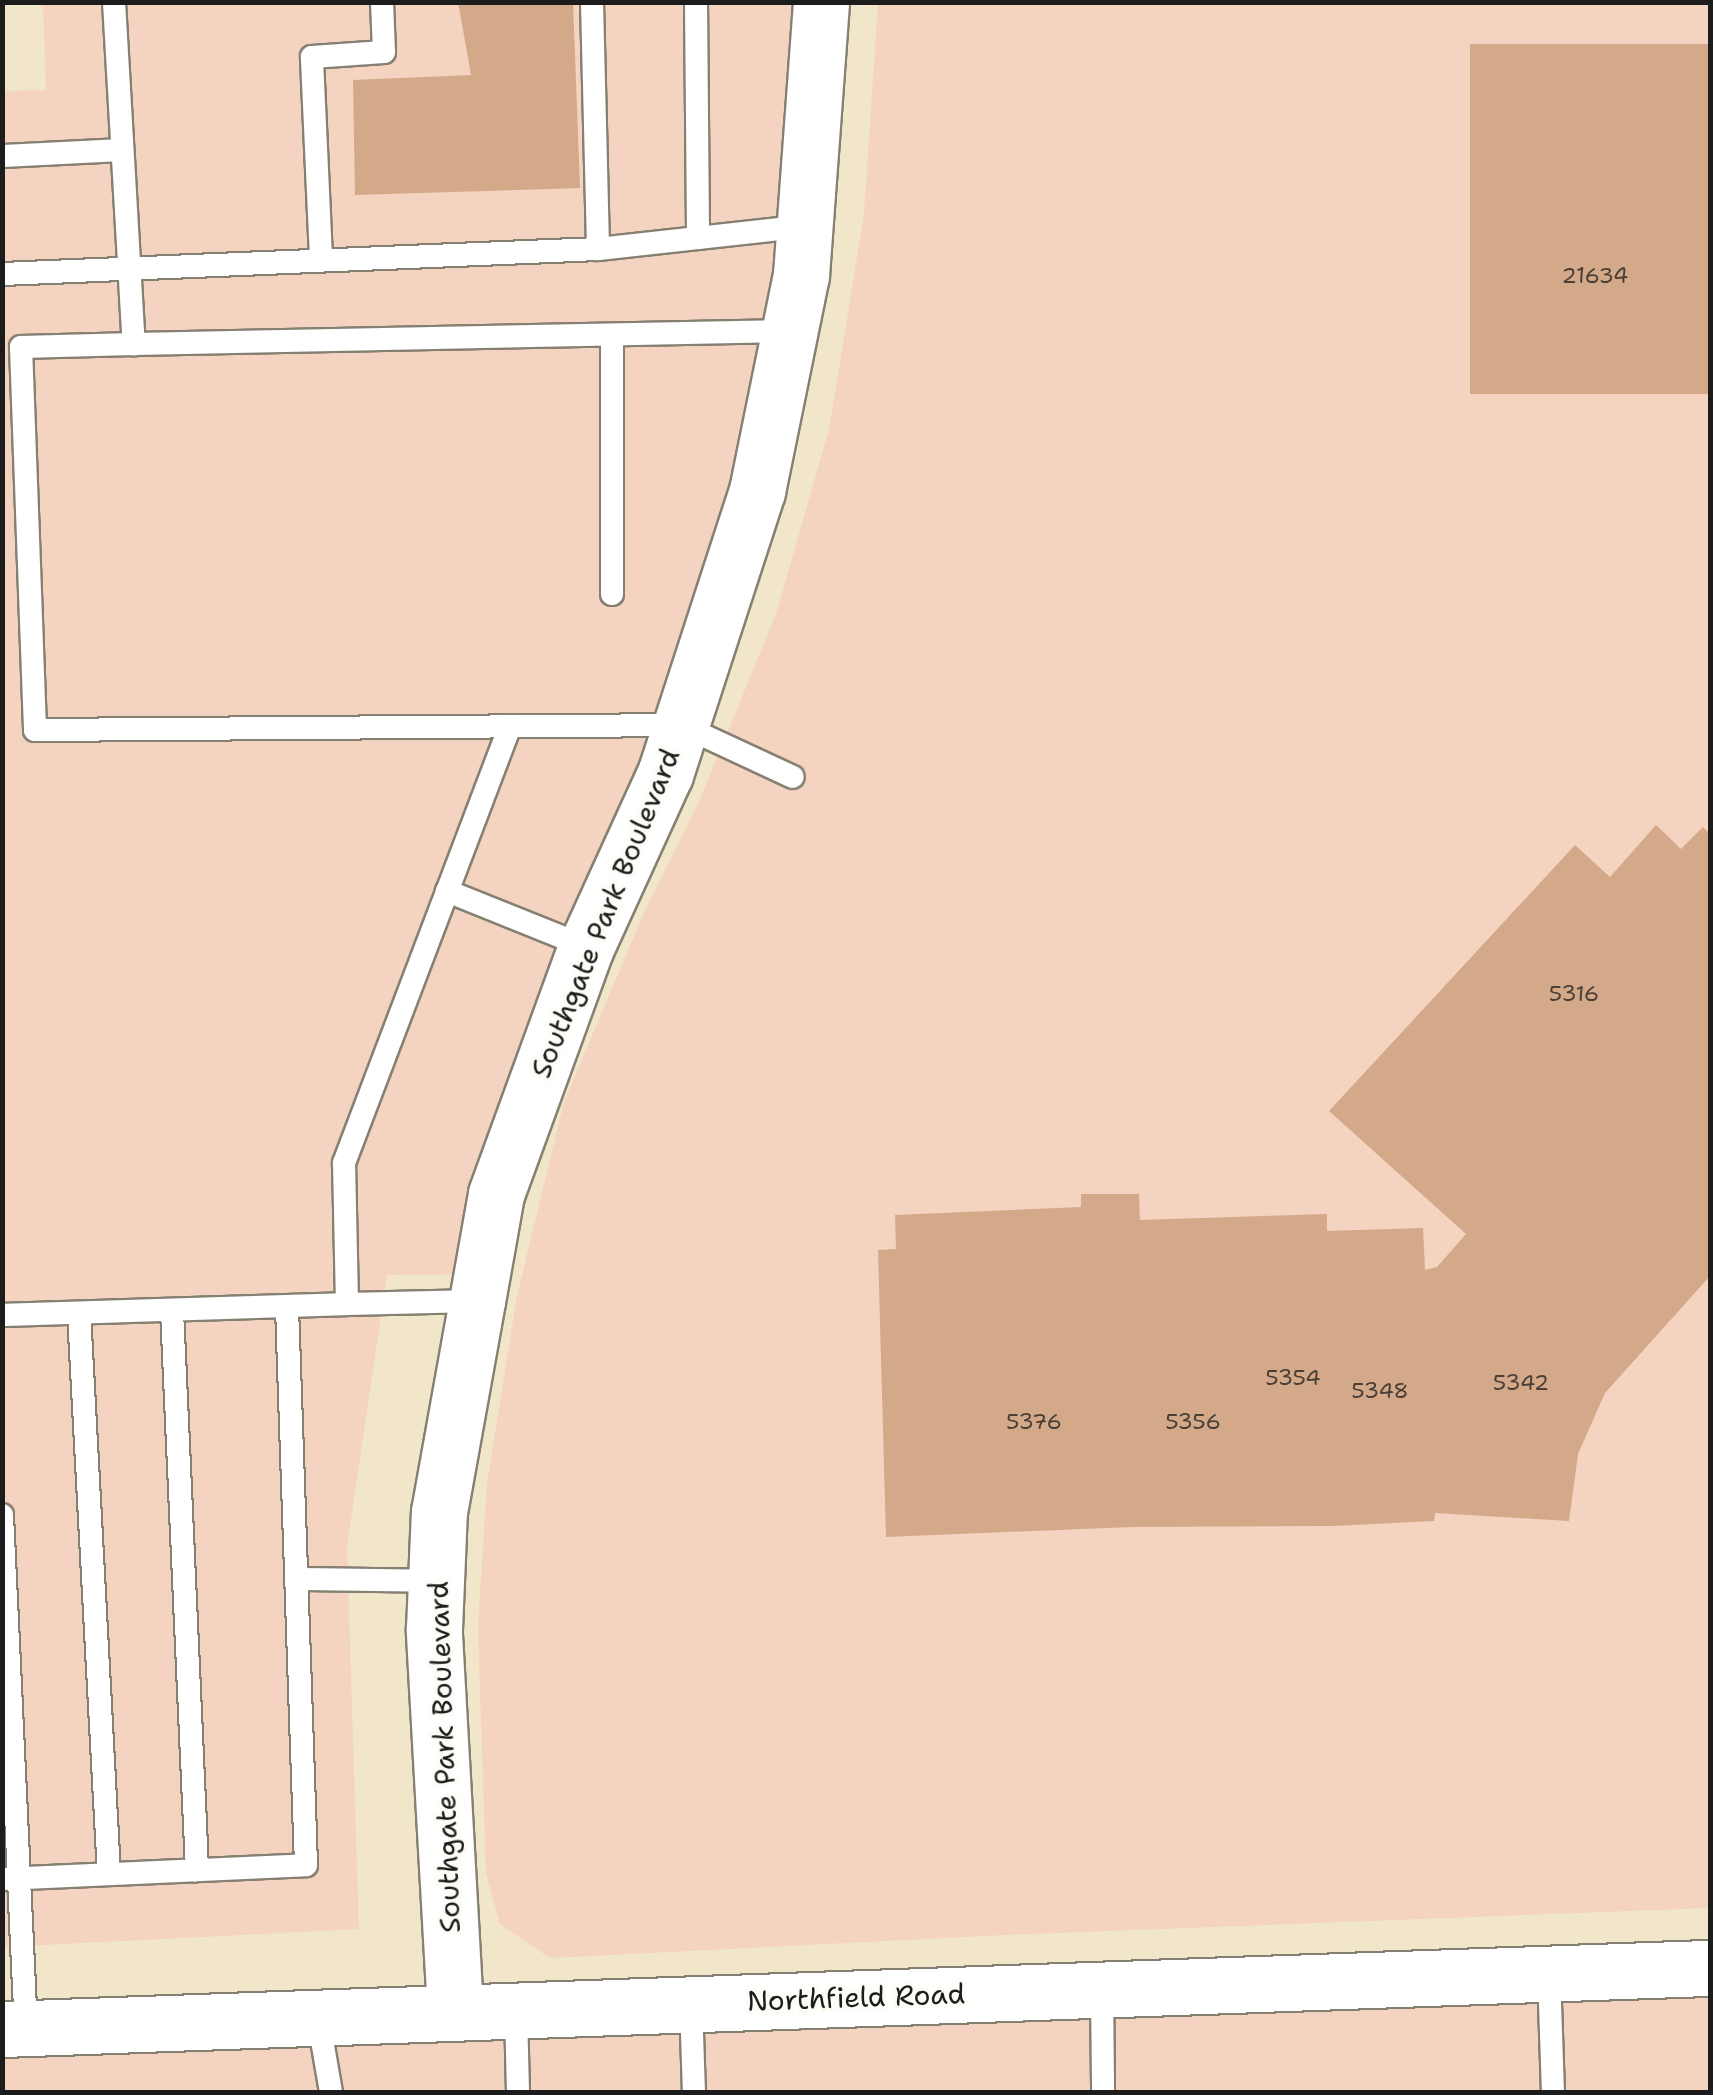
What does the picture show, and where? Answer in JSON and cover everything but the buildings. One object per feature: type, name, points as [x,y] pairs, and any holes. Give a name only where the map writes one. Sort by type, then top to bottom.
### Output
[{"type":"street","name":"Southgate Park Boulevard","points":[[456,2010],[434,1629],[439,1512],[496,1194],[586,948],[665,774],[756,491],[789,331],[804,226],[821,2]]},
{"type":"street","name":"Northfield Road","points":[[14,2029],[456,2010],[1710,1968]]},
{"type":"lane","points":[[114,2],[134,344]]},
{"type":"lane","points":[[322,258],[312,57],[384,52],[382,2]]},
{"type":"lane","points":[[592,2],[598,249]]},
{"type":"lane","points":[[696,2],[698,238]]},
{"type":"lane","points":[[2,156],[120,150]]},
{"type":"lane","points":[[2,274],[242,260],[598,249],[804,226]]},
{"type":"lane","points":[[789,331],[22,347],[36,730],[680,726],[793,777]]},
{"type":"lane","points":[[612,334],[612,594]]},
{"type":"lane","points":[[348,1304],[344,1163],[510,726]]},
{"type":"lane","points":[[448,891],[586,948]]},
{"type":"lane","points":[[2,1315],[477,1301]]},
{"type":"lane","points":[[11,1878],[306,1865],[287,1306]]},
{"type":"lane","points":[[172,1310],[197,1870]]},
{"type":"lane","points":[[79,1313],[109,1874]]},
{"type":"lane","points":[[2,1516],[14,2029]]},
{"type":"lane","points":[[296,1579],[436,1581]]},
{"type":"lane","points":[[1549,1973],[1553,2092]]},
{"type":"lane","points":[[1102,1989],[1104,2092]]},
{"type":"lane","points":[[690,2002],[694,2092]]},
{"type":"lane","points":[[516,2008],[518,2092]]},
{"type":"lane","points":[[318,2016],[331,2092]]},
{"type":"shaded area","points":[[43,3],[821,3],[801,275],[482,1274],[387,1275],[347,1547],[359,1929],[3,1947],[3,91],[46,90]]},
{"type":"shaded area","points":[[878,3],[1710,3],[1710,1908],[1005,1935],[550,1958],[500,1924],[486,1873],[478,1626],[487,1483],[517,1296],[564,1102],[643,915],[700,799],[776,614],[829,430],[864,214]]},
{"type":"shaded area","points":[[1710,1968],[1710,2092],[3,2092],[2,2030]]}]
